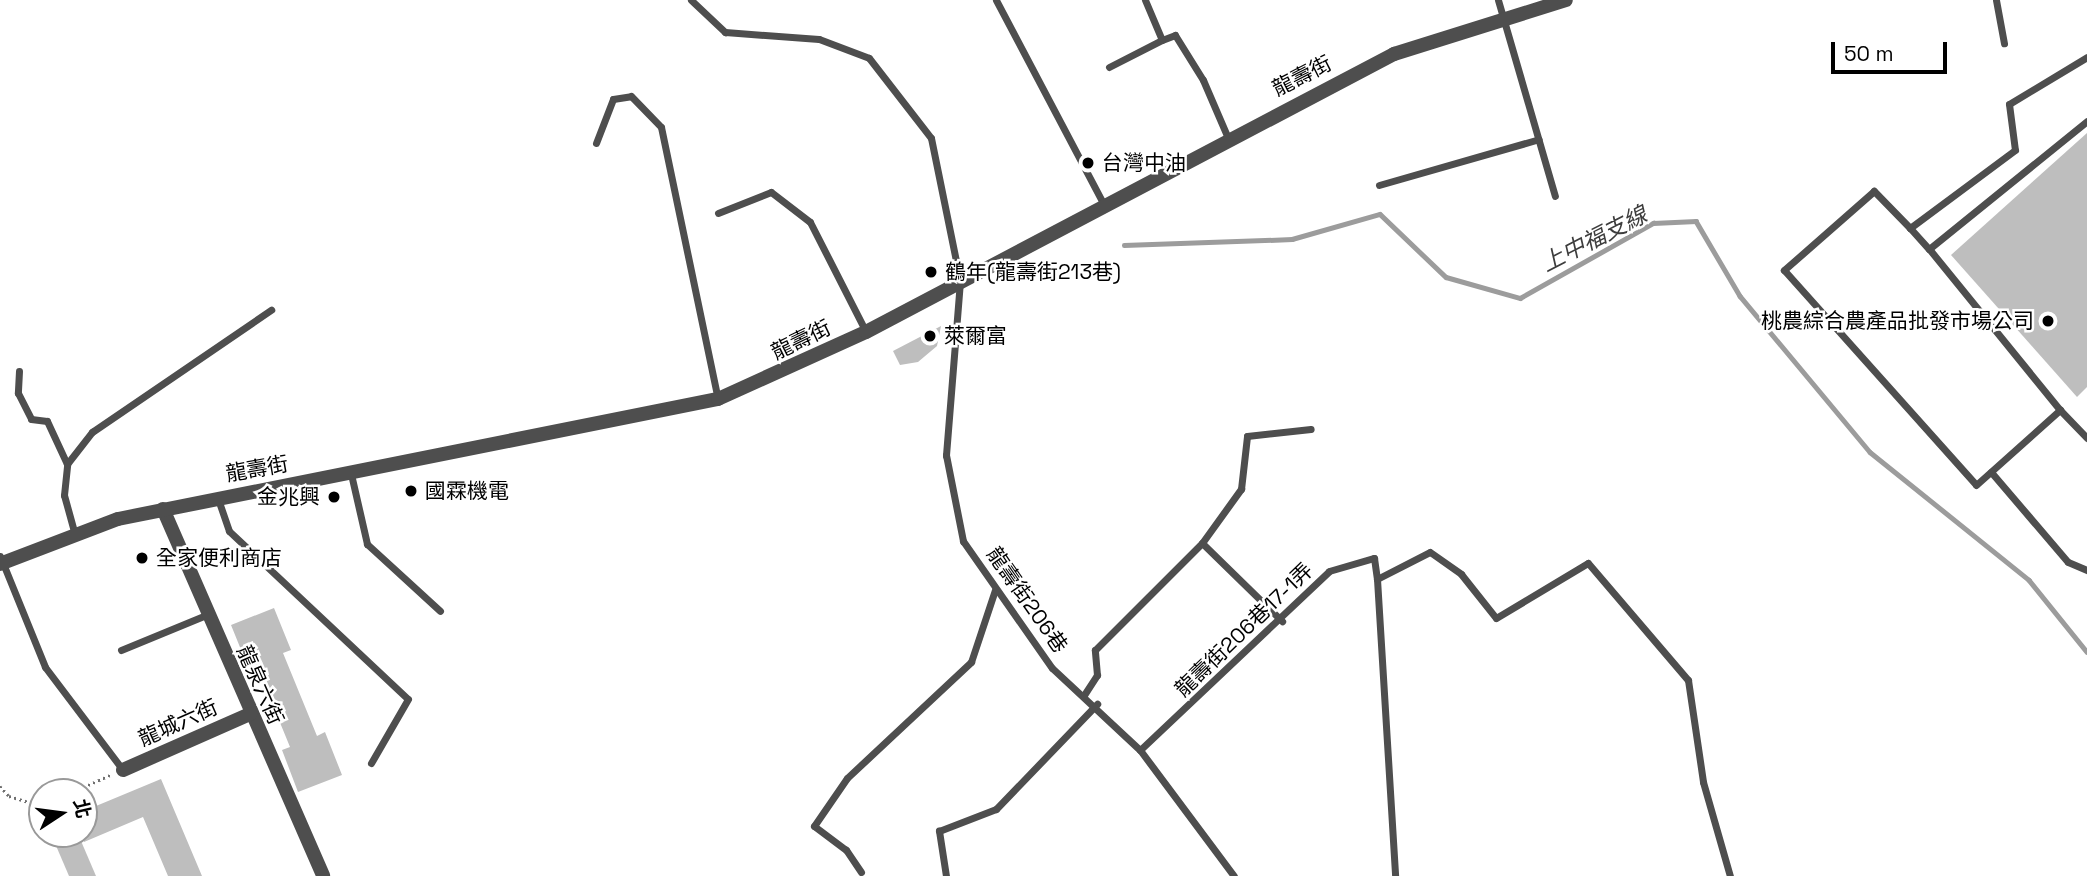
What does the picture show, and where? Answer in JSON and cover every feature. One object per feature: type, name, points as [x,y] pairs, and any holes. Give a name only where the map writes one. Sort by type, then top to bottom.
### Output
[{"type":"street","name":"龍壽街","points":[[1,561],[75,535],[163,509],[351,474],[718,399],[866,332],[1228,138],[1394,54],[1566,0]]},
{"type":"street","name":"龍泉六街","points":[[163,509],[205,615],[323,876]]},
{"type":"street","name":"龍城六街","points":[[123,770],[250,714]]},
{"type":"lane","name":"龍壽街206巷","points":[[691,0],[725,32],[819,39],[869,58],[931,138],[960,281],[946,430],[950,489],[963,541],[1052,668],[1097,704],[1140,750],[1234,876]]},
{"type":"lane","points":[[996,0],[1104,204]]},
{"type":"lane","points":[[1145,0],[1163,40]]},
{"type":"lane","points":[[1498,0],[1555,196]]},
{"type":"lane","points":[[1996,0],[2004,43]]},
{"type":"lane","points":[[1109,67],[1175,35],[1228,138]]},
{"type":"lane","points":[[1910,228],[2015,150],[2009,104],[2087,57]]},
{"type":"lane","points":[[596,143],[613,99],[631,96],[661,127],[718,399]]},
{"type":"lane","points":[[1929,249],[2087,121]]},
{"type":"lane","points":[[1379,185],[1539,139]]},
{"type":"lane","points":[[2060,411],[1976,485],[1784,270],[1874,191],[1929,249],[2060,411],[2087,438]]},
{"type":"lane","points":[[718,213],[771,192],[810,222],[866,332]]},
{"type":"lane","points":[[67,464],[116,413],[271,310]]},
{"type":"lane","points":[[19,371],[18,393],[31,419],[47,421],[67,464],[64,495],[75,535]]},
{"type":"lane","points":[[1084,695],[1097,675],[1096,650],[1202,543],[1241,489],[1247,436],[1311,429]]},
{"type":"lane","points":[[1991,472],[2068,562],[2087,570]]},
{"type":"lane","points":[[351,474],[367,544],[440,611]]},
{"type":"lane","points":[[218,498],[229,531],[408,699],[371,763]]},
{"type":"lane","points":[[1202,543],[1282,621]]},
{"type":"lane","points":[[1395,876],[1377,579],[1430,552],[1461,573],[1496,618],[1588,564],[1688,680],[1703,782],[1730,876]]},
{"type":"lane","name":"龍壽街206巷17-1弄","points":[[1140,750],[1282,621],[1329,571],[1374,558],[1377,579]]},
{"type":"lane","points":[[1,561],[45,667],[123,770]]},
{"type":"lane","points":[[861,872],[846,850],[814,826],[846,778],[971,662],[995,590]]},
{"type":"lane","points":[[121,650],[205,615]]},
{"type":"lane","points":[[946,876],[939,831],[996,809],[1097,704]]},
{"type":"path","points":[[98,781],[123,770]]},
{"type":"path","points":[[0,786],[9,796],[28,802]]},
{"type":"building","name":"桃農綜合農產品批發市場公司","points":[[2087,133],[2087,387],[2077,397],[1951,255]]},
{"type":"building","name":"萊爾富","points":[[941,326],[937,346],[918,362],[900,365],[893,351]]},
{"type":"building","points":[[274,608],[291,650],[283,653],[317,736],[325,732],[342,775],[298,792],[282,750],[290,747],[256,664],[248,667],[231,625]]},
{"type":"building","points":[[161,779],[202,876],[168,876],[143,817],[98,836],[98,805]]},
{"type":"building","points":[[57,848],[84,848],[96,876],[69,876]]},
{"type":"waterway","name":"上中福支線","points":[[1124,245],[1292,239],[1380,214],[1446,277],[1520,298],[1653,223],[1696,221],[1740,296],[1870,452],[2029,580],[2087,652]]},
{"type":"place","name":"台灣中油","points":[[1088,163]]},
{"type":"place","name":"鶴年(龍壽街213巷)","points":[[931,272]]},
{"type":"place","name":"桃農綜合農產品批發市場公司","points":[[2048,321]]},
{"type":"place","name":"萊爾富","points":[[930,336]]},
{"type":"place","name":"國霖機電","points":[[411,491]]},
{"type":"place","name":"金兆興","points":[[334,497]]},
{"type":"place","name":"全家便利商店","points":[[142,558]]}]
